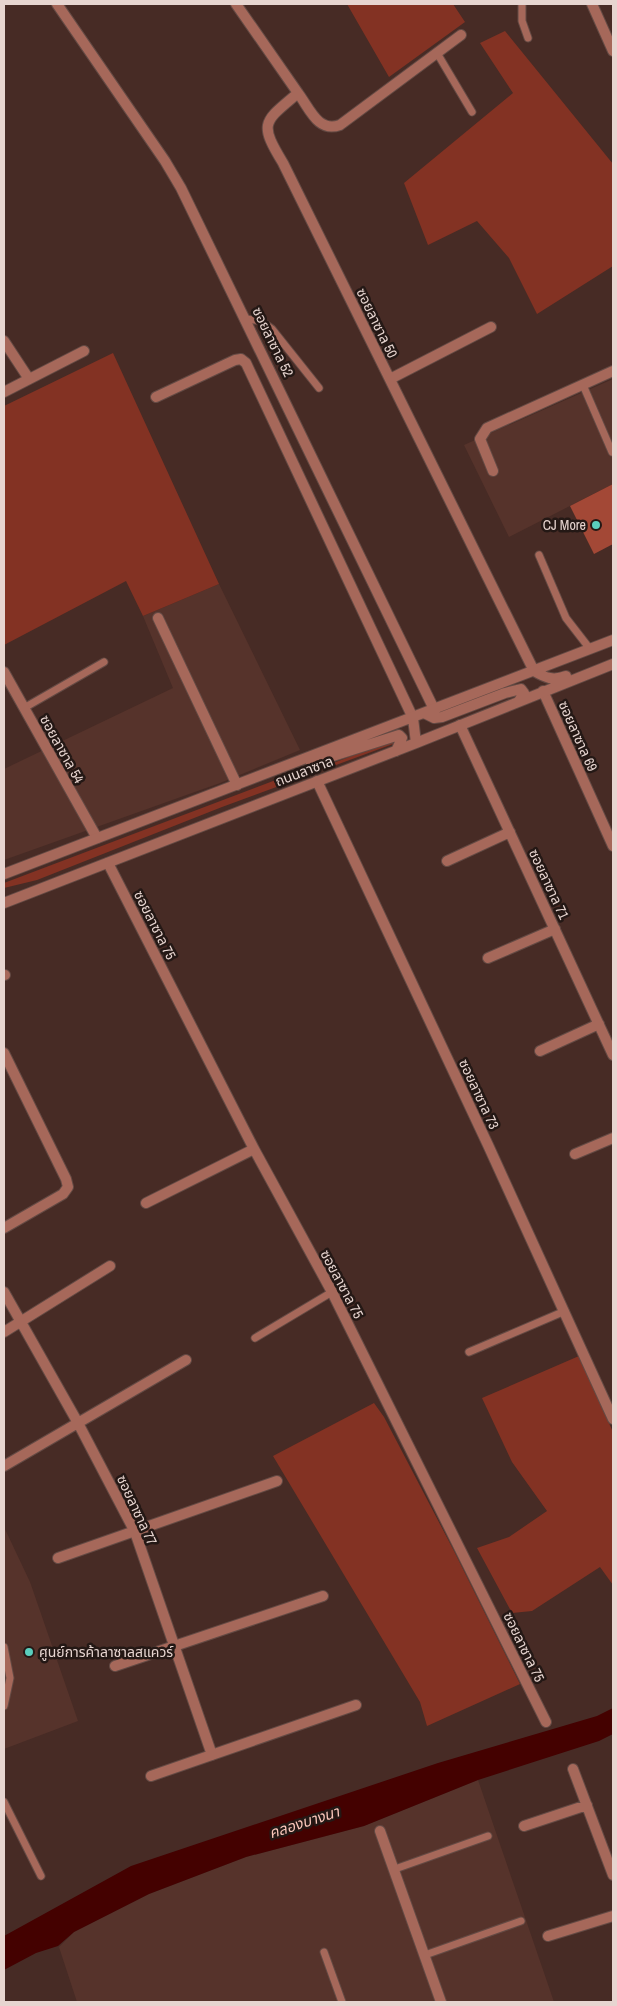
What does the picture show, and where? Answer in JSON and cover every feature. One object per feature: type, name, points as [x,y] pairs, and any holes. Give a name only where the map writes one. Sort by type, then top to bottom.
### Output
[{"type":"street","name":"ซอยลาซาล 52","points":[[57,4],[165,161],[202,229],[434,709]]},
{"type":"street","points":[[236,4],[322,126],[330,128],[340,125],[461,35]]},
{"type":"street","points":[[592,4],[613,51]]},
{"type":"street","name":"ซอยลาซาล 50","points":[[298,93],[270,118],[267,132],[534,671]]},
{"type":"street","points":[[390,379],[491,327]]},
{"type":"street","points":[[4,342],[29,379]]},
{"type":"street","points":[[4,392],[84,351]]},
{"type":"street","points":[[156,397],[235,360],[241,359],[246,363],[413,718],[416,743]]},
{"type":"street","points":[[493,471],[480,439],[482,433],[494,425],[613,371]]},
{"type":"street","points":[[158,618],[237,785]]},
{"type":"street","name":"ถนนลาซาล","points":[[4,874],[613,640]]},
{"type":"street","points":[[534,671],[549,679],[556,680],[613,657]]},
{"type":"street","name":"ถนนลาซาล","points":[[7,900],[108,863],[396,751],[613,664]]},
{"type":"street","name":"ซอยลาซาล 54","points":[[4,672],[97,838]]},
{"type":"street","points":[[424,713],[434,718],[442,718],[505,693],[522,689],[524,693],[519,701]]},
{"type":"street","name":"ซอยลาซาล 69","points":[[543,691],[613,846]]},
{"type":"street","name":"ซอยลาซาล 71","points":[[460,725],[613,1055]]},
{"type":"street","points":[[292,764],[309,763],[399,735],[402,738],[396,751]]},
{"type":"street","name":"ซอยลาซาล 73","points":[[317,781],[565,1311],[613,1419]]},
{"type":"street","points":[[447,861],[510,832]]},
{"type":"street","name":"ซอยลาซาล 75","points":[[108,863],[254,1149],[332,1292],[546,1722]]},
{"type":"street","points":[[488,958],[555,929]]},
{"type":"street","points":[[540,1051],[599,1024]]},
{"type":"street","points":[[4,1053],[66,1178],[68,1187],[63,1194],[4,1228]]},
{"type":"street","points":[[575,1154],[613,1138]]},
{"type":"street","points":[[146,1203],[254,1149]]},
{"type":"street","points":[[4,1332],[110,1266]]},
{"type":"street","name":"ซอยลาซาล 77","points":[[4,1292],[78,1423],[135,1532],[212,1755]]},
{"type":"street","points":[[4,1466],[186,1360]]},
{"type":"street","points":[[58,1558],[277,1481]]},
{"type":"street","points":[[115,1666],[323,1596]]},
{"type":"street","points":[[151,1776],[356,1705]]},
{"type":"street","points":[[573,1769],[613,1875]]},
{"type":"street","points":[[524,1826],[586,1805]]},
{"type":"street","points":[[380,1830],[441,2002]]},
{"type":"street","points":[[548,1936],[613,1916]]},
{"type":"lane","points":[[522,4],[522,21],[528,38]]},
{"type":"lane","points":[[437,53],[472,112]]},
{"type":"lane","points":[[246,319],[261,321],[272,329],[319,388]]},
{"type":"lane","points":[[583,384],[612,452]]},
{"type":"lane","points":[[539,555],[566,618],[590,650]]},
{"type":"lane","points":[[24,708],[104,662]]},
{"type":"lane","points":[[255,1338],[332,1292]]},
{"type":"lane","points":[[469,1352],[565,1311]]},
{"type":"lane","points":[[4,1647],[10,1678],[4,1706]]},
{"type":"lane","points":[[4,1802],[41,1876]]},
{"type":"lane","points":[[395,1869],[488,1836]]},
{"type":"lane","points":[[425,1955],[521,1921]]},
{"type":"lane","points":[[324,1952],[342,2002]]},
{"type":"shaded area","points":[[347,4],[453,4],[465,22],[389,77]]},
{"type":"shaded area","points":[[505,31],[613,164],[613,266],[537,314],[509,258],[477,221],[428,245],[404,183],[513,93],[480,43]]},
{"type":"shaded area","points":[[113,353],[219,584],[143,616],[126,581],[4,645],[4,406]]},
{"type":"shaded area","points":[[613,379],[613,484],[509,537],[464,445]]},
{"type":"shaded area","points":[[219,584],[300,750],[220,783],[4,860],[4,769],[173,688],[143,616]]},
{"type":"shaded area","points":[[394,740],[393,744],[222,807],[37,880],[4,888],[4,883],[281,778],[320,768]]},
{"type":"shaded area","points":[[579,1356],[613,1432],[613,1585],[600,1567],[532,1611],[512,1613],[477,1548],[509,1537],[547,1511],[512,1462],[482,1398]]},
{"type":"shaded area","points":[[374,1403],[384,1417],[454,1551],[520,1684],[427,1726],[420,1702],[273,1456]]},
{"type":"shaded area","name":"ศูนย์การค้าลาซาลสแควร์","points":[[4,1527],[30,1582],[78,1721],[4,1749]]},
{"type":"shaded area","points":[[478,1780],[554,2002],[77,2002],[59,1947],[74,1932],[149,1894],[246,1857],[364,1826]]},
{"type":"water","name":"คลองบางนา","points":[[613,1708],[613,1734],[599,1741],[478,1780],[364,1826],[246,1857],[149,1894],[74,1932],[58,1946],[36,1953],[4,1970],[4,1936],[131,1866],[438,1763],[597,1716]]},
{"type":"building","name":"CJ More","points":[[613,484],[613,544],[594,554],[570,506]]},
{"type":"place","name":"CJ More","points":[[596,525]]},
{"type":"place","name":"ศูนย์การค้าลาซาลสแควร์","points":[[29,1652]]}]
